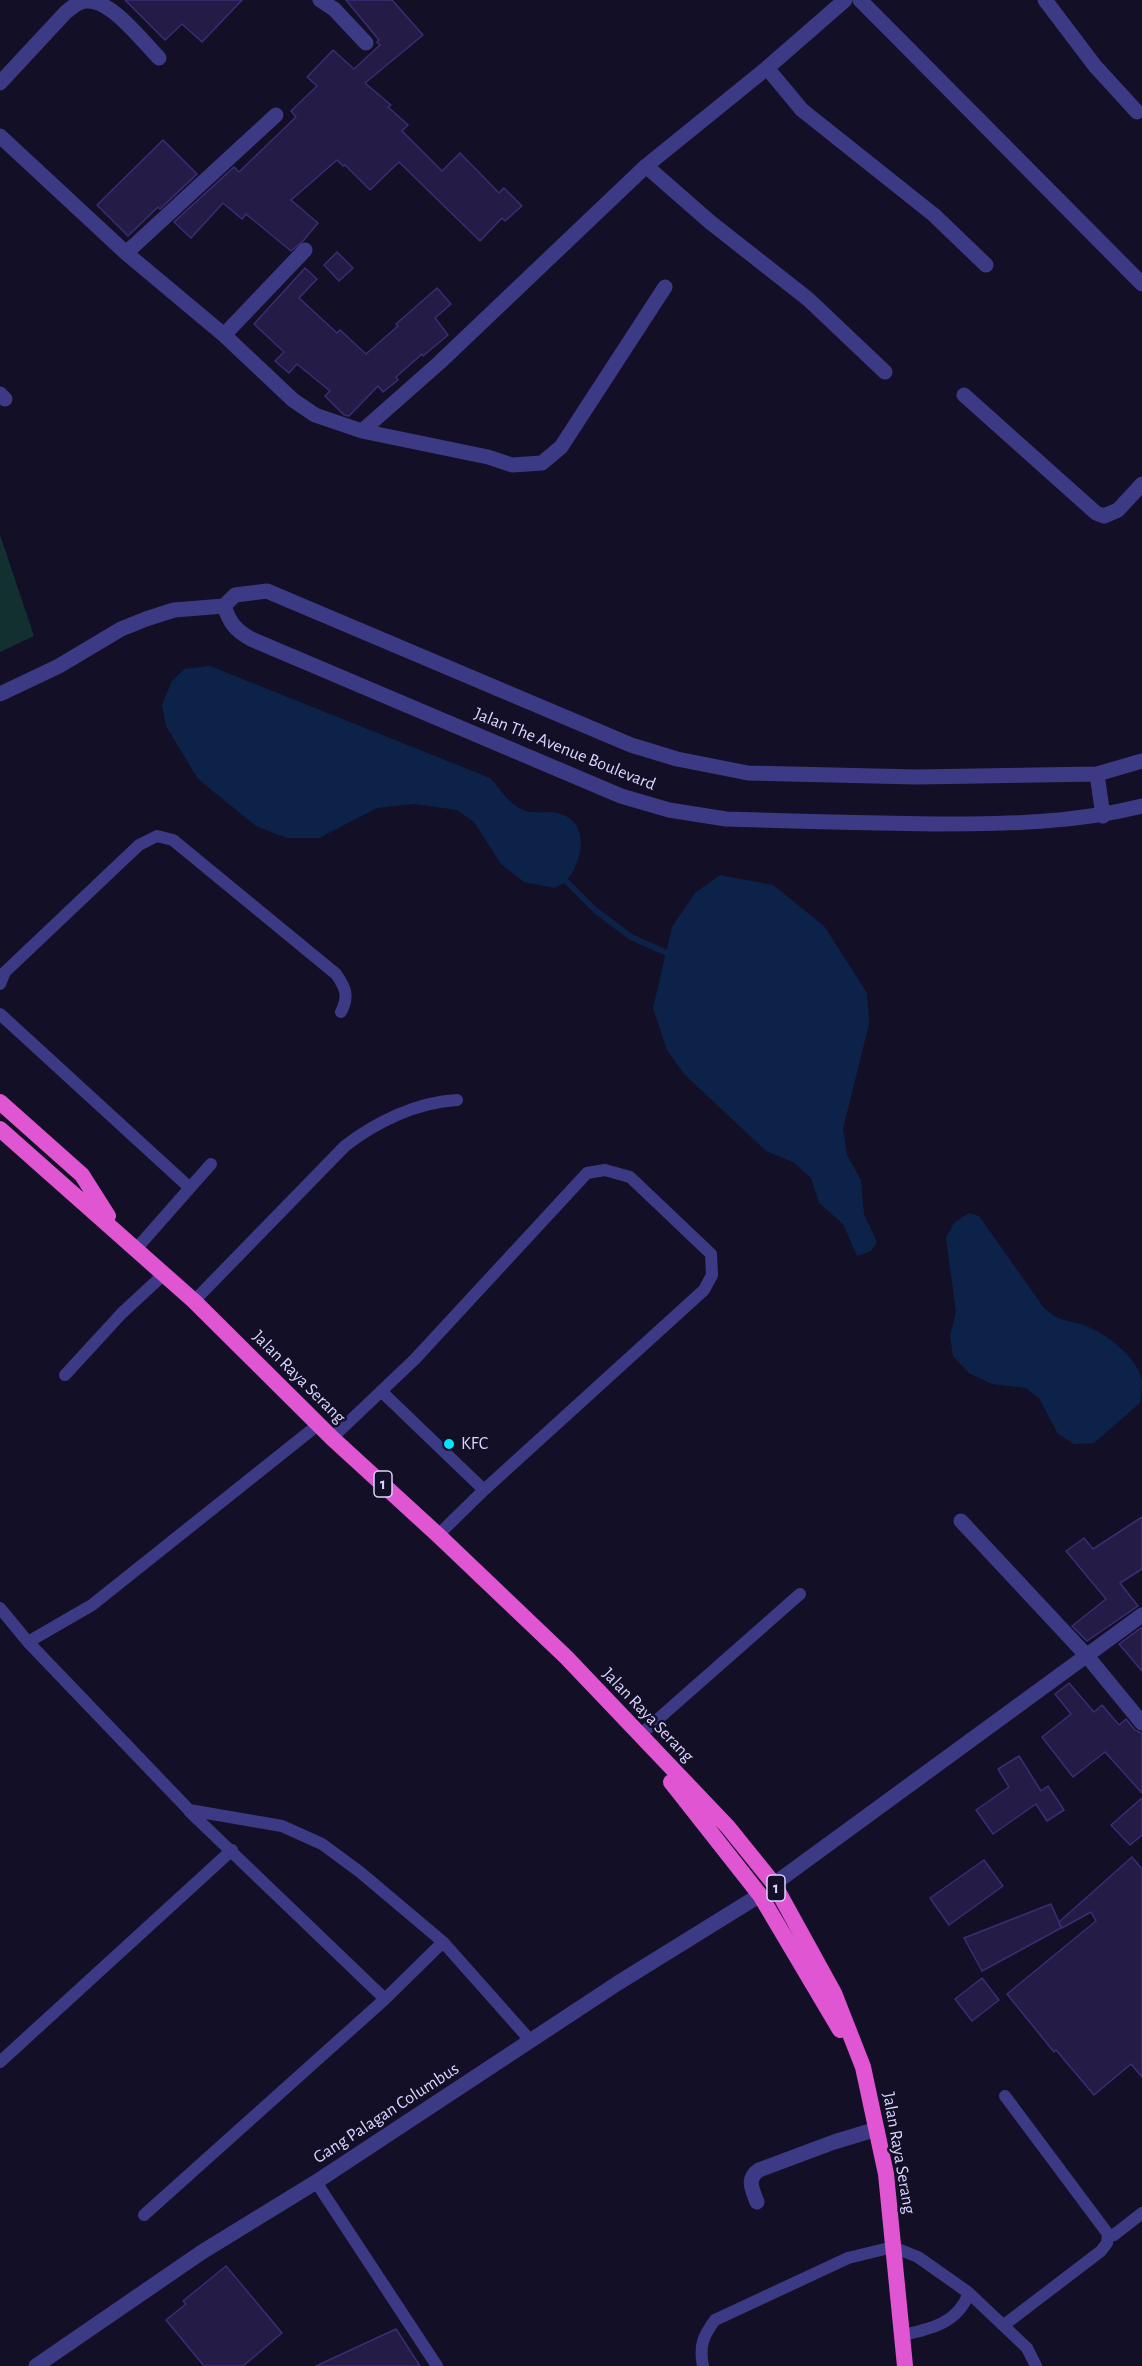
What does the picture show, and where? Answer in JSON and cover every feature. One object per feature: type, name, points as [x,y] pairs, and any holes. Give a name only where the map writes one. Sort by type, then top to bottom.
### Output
[{"type":"highway","name":"Jalan Raya Serang","points":[[0,1102],[82,1175],[119,1232]]},
{"type":"highway","name":"Jalan Raya Serang","points":[[0,1129],[119,1232],[163,1275],[194,1301],[332,1437],[566,1657],[728,1827],[774,1884],[834,1993],[863,2067],[886,2175],[905,2366]]},
{"type":"highway","points":[[642,1737],[668,1779],[760,1895],[863,2067]]},
{"type":"street","points":[[0,83],[66,12],[77,3],[88,0],[98,2],[111,10],[128,24],[159,58]]},
{"type":"street","points":[[320,0],[334,9],[366,43]]},
{"type":"street","points":[[362,431],[439,363],[646,166],[767,68],[845,0]]},
{"type":"street","points":[[860,0],[1142,284]]},
{"type":"street","points":[[1045,0],[1095,66],[1137,112]]},
{"type":"street","points":[[767,68],[802,110],[934,215],[986,265]]},
{"type":"street","points":[[126,253],[276,116]]},
{"type":"street","points":[[0,136],[126,253],[224,335],[293,400],[315,415],[362,431],[512,465],[542,463],[561,447],[665,287]]},
{"type":"street","points":[[646,166],[710,222],[808,299],[885,372]]},
{"type":"street","points":[[224,335],[305,250]]},
{"type":"street","points":[[964,395],[1096,513],[1104,516],[1118,510],[1142,484]]},
{"type":"street","name":"Jalan The Avenue Boulevard","points":[[0,694],[59,666],[121,629],[174,610],[224,606],[236,595],[267,591],[631,745],[677,759],[760,773],[917,777],[1098,774],[1142,761]]},
{"type":"street","name":"Jalan The Avenue Boulevard","points":[[224,606],[229,622],[238,632],[251,639],[621,796],[669,810],[726,819],[873,823],[1000,823],[1103,816],[1142,806]]},
{"type":"street","points":[[1098,774],[1103,816]]},
{"type":"street","points":[[961,1521],[1087,1656],[1142,1723]]},
{"type":"street","points":[[774,1884],[1142,1615]]},
{"type":"street","name":"Gang Palagan Columbus","points":[[36,2366],[202,2252],[316,2182],[530,2040],[760,1895]]},
{"type":"street","points":[[757,2202],[750,2183],[759,2170],[877,2129]]},
{"type":"lane","points":[[0,984],[5,972],[139,845],[157,837],[173,840],[336,974],[344,986],[347,1000],[341,1012]]},
{"type":"lane","points":[[0,1014],[190,1188]]},
{"type":"lane","points":[[194,1301],[345,1146],[369,1128],[400,1115],[438,1101],[457,1100]]},
{"type":"lane","points":[[136,1249],[211,1164]]},
{"type":"lane","points":[[332,1437],[382,1392],[588,1173],[605,1170],[630,1177],[711,1254],[712,1275],[704,1290],[484,1490],[438,1535]]},
{"type":"lane","points":[[65,1375],[123,1313],[163,1275]]},
{"type":"lane","points":[[382,1392],[484,1490]]},
{"type":"lane","points":[[28,1642],[92,1605],[319,1424]]},
{"type":"lane","points":[[642,1737],[800,1594]]},
{"type":"lane","points":[[0,1609],[28,1642],[189,1810],[385,1999]]},
{"type":"lane","points":[[189,1810],[282,1826],[322,1844],[443,1942],[530,2040]]},
{"type":"lane","points":[[0,2062],[232,1850]]},
{"type":"lane","points":[[144,2215],[385,1999],[443,1942]]},
{"type":"lane","points":[[1004,2325],[1101,2251],[1107,2243],[1108,2234],[1005,2096]]},
{"type":"lane","points":[[316,2182],[437,2366]]},
{"type":"lane","points":[[1108,2234],[1114,2235],[1142,2213]]},
{"type":"lane","points":[[703,2366],[700,2350],[704,2334],[715,2320],[848,2258],[893,2247],[918,2257],[969,2293],[1027,2348],[1036,2366]]},
{"type":"lane","points":[[903,2335],[933,2328],[953,2318],[965,2303],[969,2293]]},
{"type":"green space","points":[[0,535],[34,636],[0,652]]},
{"type":"water","points":[[210,666],[490,778],[509,800],[523,810],[556,813],[570,819],[580,834],[581,844],[580,854],[572,873],[565,882],[554,888],[524,882],[501,864],[474,822],[457,810],[415,804],[377,808],[319,838],[287,838],[256,826],[198,779],[166,726],[162,705],[172,681],[184,669]]},
{"type":"water","points":[[720,875],[773,885],[824,926],[867,993],[869,1024],[843,1129],[847,1155],[861,1180],[864,1214],[877,1242],[871,1251],[857,1256],[843,1224],[819,1203],[811,1178],[793,1162],[766,1151],[684,1074],[667,1050],[653,1008],[672,927],[695,893]]},
{"type":"water","points":[[969,1213],[979,1216],[1044,1308],[1060,1318],[1086,1326],[1103,1335],[1120,1347],[1139,1371],[1142,1380],[1140,1403],[1094,1443],[1074,1444],[1058,1434],[1039,1398],[1026,1388],[992,1384],[969,1373],[953,1356],[950,1335],[956,1312],[946,1238],[954,1223]]},
{"type":"building","points":[[125,0],[242,0],[202,42],[182,24],[165,40]]},
{"type":"building","points":[[346,0],[392,0],[423,35],[365,83],[391,105],[388,107],[408,125],[402,131],[442,171],[460,153],[499,193],[504,188],[522,206],[505,221],[502,218],[480,241],[399,162],[370,190],[337,160],[291,200],[318,223],[291,251],[246,214],[242,219],[223,203],[191,238],[174,222],[234,167],[239,172],[296,117],[291,111],[317,86],[307,77],[333,50],[354,69],[380,45],[377,42],[379,40]]},
{"type":"building","points":[[163,140],[197,174],[128,236],[97,205]]},
{"type":"building","points":[[337,252],[353,268],[339,281],[324,265]]},
{"type":"building","points":[[305,268],[317,279],[299,298],[337,333],[340,330],[366,354],[437,288],[451,304],[435,318],[448,335],[423,356],[422,354],[396,377],[398,380],[383,392],[378,386],[349,416],[344,415],[325,396],[330,391],[297,364],[289,373],[275,361],[284,352],[254,324]]},
{"type":"building","points":[[1142,1517],[1142,1569],[1120,1583],[1138,1606],[1087,1641],[1072,1626],[1106,1599],[1066,1551],[1084,1538],[1093,1549]]},
{"type":"building","points":[[1142,1627],[1142,1671],[1119,1644]]},
{"type":"building","points":[[1069,1683],[1094,1712],[1102,1705],[1119,1725],[1126,1719],[1135,1730],[1142,1733],[1142,1793],[1105,1752],[1073,1777],[1042,1737],[1071,1714],[1055,1694]]},
{"type":"building","points":[[1019,1756],[1041,1791],[1048,1786],[1064,1810],[1047,1821],[1036,1804],[993,1834],[976,1810],[1009,1787],[998,1769]]},
{"type":"building","points":[[1142,1798],[1142,1835],[1130,1845],[1111,1825]]},
{"type":"building","points":[[1132,1857],[1142,1869],[1142,2077],[1131,2064],[1094,2095],[1056,2050],[1054,2052],[1007,1994],[1096,1921],[1091,1912],[1062,1928],[1059,1923],[1061,1928],[982,1971],[964,1938],[1051,1904],[1059,1922]]},
{"type":"building","points":[[984,1860],[1003,1886],[949,1925],[930,1898]]},
{"type":"building","points":[[982,1978],[999,2000],[972,2021],[955,1999]]},
{"type":"building","points":[[226,2266],[282,2333],[243,2366],[204,2366],[166,2320],[186,2304],[183,2301]]},
{"type":"building","points":[[396,2329],[420,2366],[316,2366]]},
{"type":"waterway","points":[[566,881],[595,910],[631,937],[667,953]]},
{"type":"place","name":"KFC","points":[[449,1444]]}]
